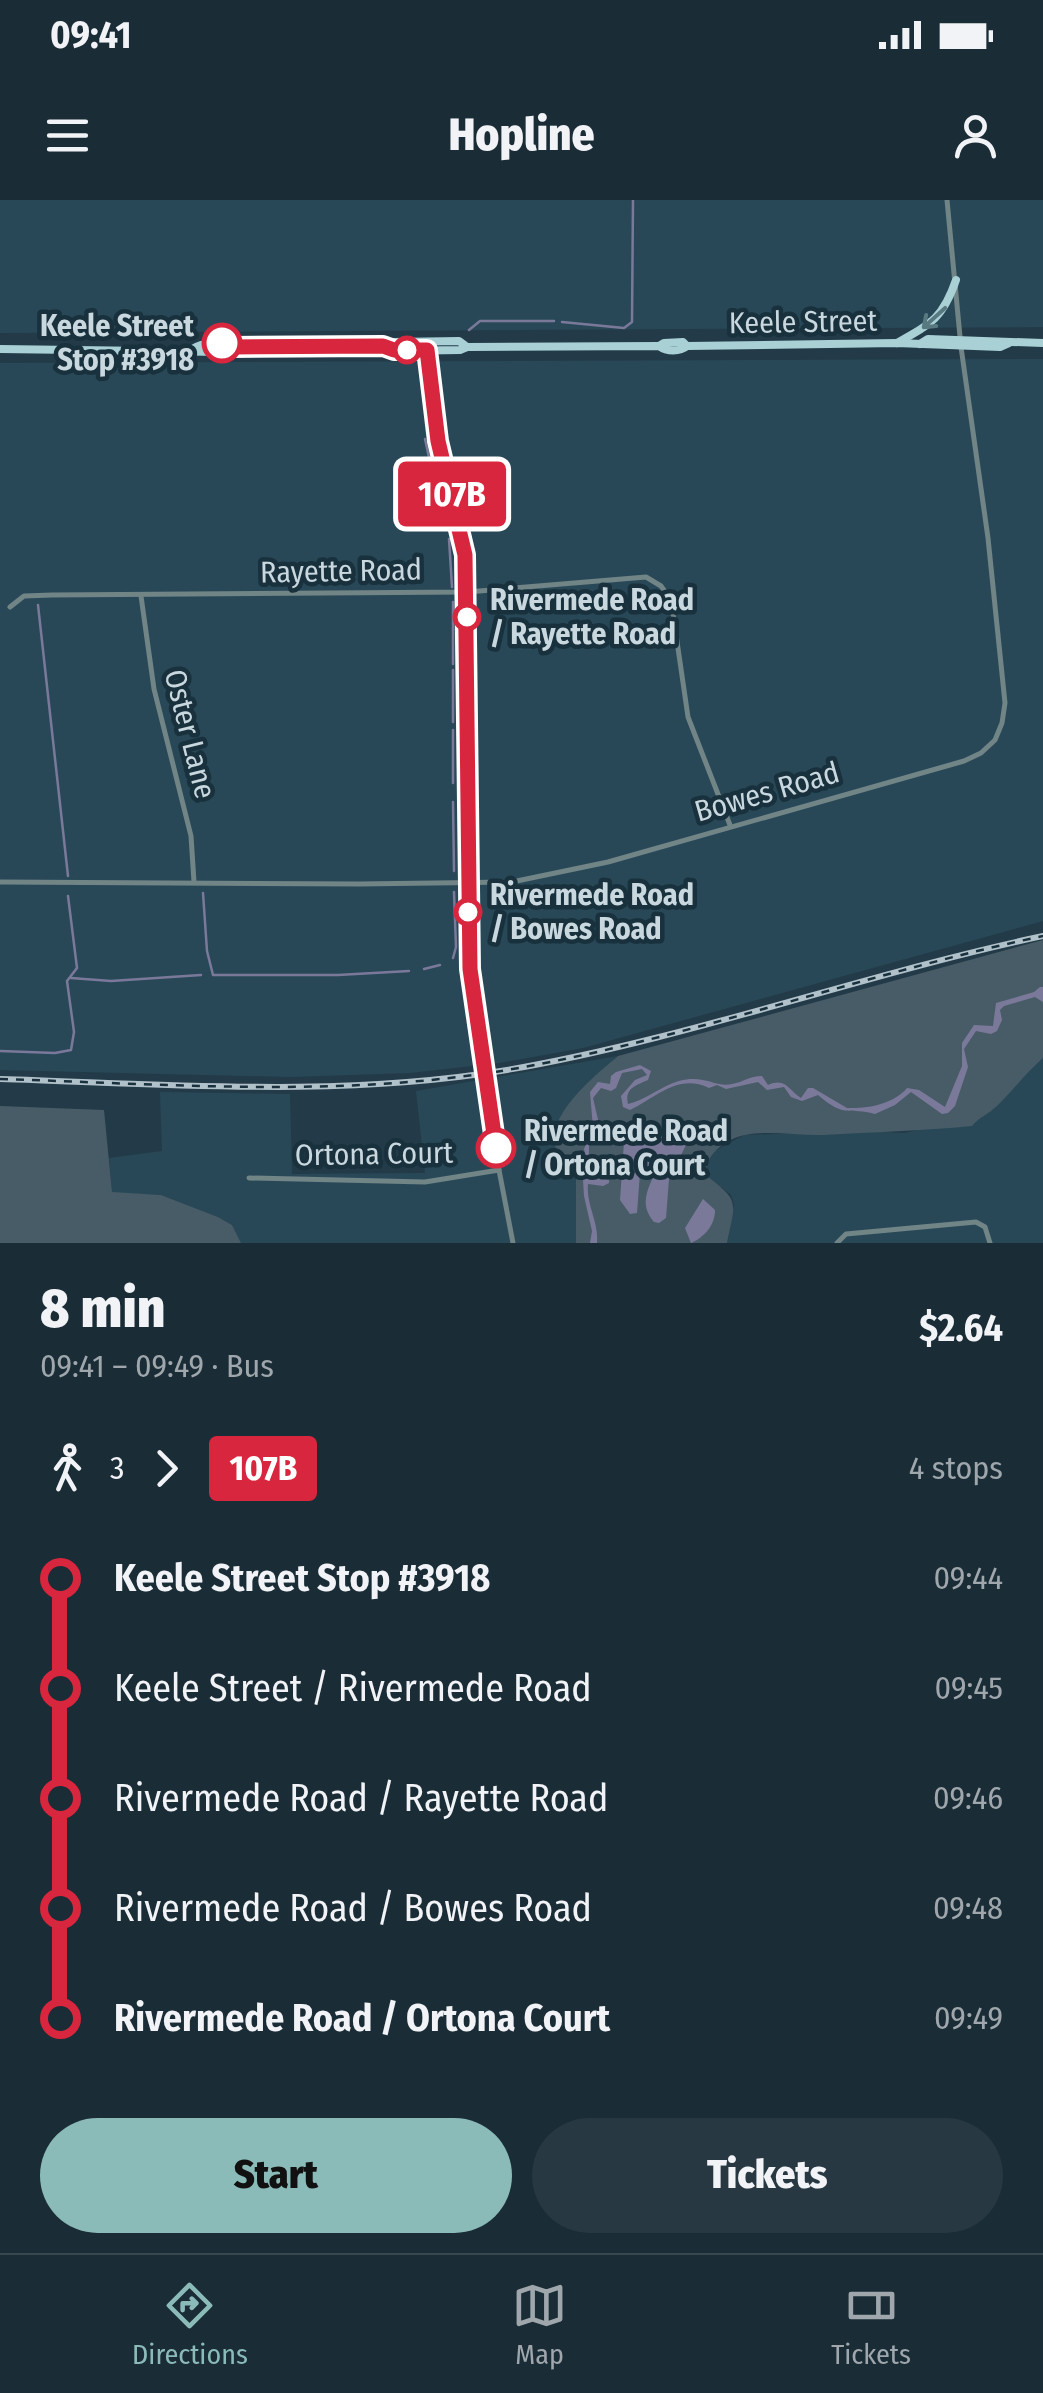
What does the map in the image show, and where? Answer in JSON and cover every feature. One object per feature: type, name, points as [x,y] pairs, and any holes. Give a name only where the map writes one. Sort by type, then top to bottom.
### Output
[{"type":"main road","points":[[897,343],[934,322],[948,305],[956,280]]},
{"type":"main road","name":"Keele Street","points":[[0,349],[223,352],[230,347],[383,346],[394,350],[427,346],[460,350],[467,346],[659,346],[664,350],[687,346],[920,344],[928,339],[1043,343]]},
{"type":"street","name":"Bowes Road","points":[[0,882],[512,882],[556,875],[981,753],[999,732],[1005,703],[947,200]]},
{"type":"street","points":[[427,346],[438,441],[463,539],[467,592],[470,969],[499,1170],[514,1243]]},
{"type":"street","name":"Rayette Road","points":[[10,606],[24,596],[467,592],[638,576],[661,586],[674,610],[688,716],[730,825]]},
{"type":"street","name":"Oster Lane","points":[[140,596],[154,689],[191,836],[194,882]]},
{"type":"street","name":"Ortona Court","points":[[250,1178],[424,1182],[499,1170]]},
{"type":"street","points":[[837,1243],[846,1234],[976,1222],[985,1226],[990,1243]]},
{"type":"shaded area","points":[[0,200],[1043,200],[1043,327],[0,333]]},
{"type":"shaded area","points":[[1043,359],[1043,921],[583,1048],[499,1063],[410,1073],[291,1077],[0,1070],[0,363]]},
{"type":"shaded area","points":[[1043,940],[1043,1058],[972,1126],[738,1137],[717,1149],[707,1168],[707,1176],[726,1192],[733,1204],[727,1243],[576,1243],[576,1169],[558,1153],[554,1140],[556,1126],[573,1099],[618,1056]]},
{"type":"shaded area","points":[[1040,987],[1043,1002],[1035,997],[1004,1006],[997,1031],[976,1031],[964,1049],[968,1067],[955,1106],[948,1113],[942,1114],[911,1092],[875,1114],[842,1110],[818,1095],[802,1101],[791,1097],[784,1087],[767,1090],[758,1082],[726,1089],[687,1083],[630,1110],[623,1107],[621,1096],[635,1080],[647,1075],[642,1069],[622,1073],[616,1088],[601,1088],[593,1098],[599,1124],[594,1142],[589,1144],[589,1175],[609,1183],[588,1184],[597,1235],[597,1243],[590,1243],[584,1149],[593,1128],[590,1092],[598,1082],[610,1084],[616,1072],[640,1065],[651,1071],[648,1080],[630,1091],[628,1104],[679,1081],[696,1079],[726,1085],[762,1076],[768,1085],[783,1083],[801,1098],[808,1088],[813,1088],[847,1108],[880,1104],[907,1088],[919,1090],[945,1107],[962,1066],[962,1043],[974,1025],[993,1026],[996,1003]]},
{"type":"shaded area","points":[[618,1056],[583,1087],[561,1115],[558,1155],[576,1169],[576,1243],[241,1243],[232,1225],[218,1217],[161,1195],[112,1193],[109,1158],[162,1151],[160,1092],[290,1094],[292,1174],[425,1173],[416,1091]]},
{"type":"shaded area","points":[[1043,1058],[1043,1243],[727,1243],[734,1204],[731,1195],[707,1176],[705,1168],[711,1153],[744,1135],[904,1133],[978,1118],[994,1109]]},
{"type":"shaded area","points":[[0,1106],[104,1110],[112,1192],[161,1195],[218,1217],[232,1225],[241,1243],[0,1243]]},
{"type":"shaded area","points":[[681,1125],[691,1135],[669,1179],[666,1218],[654,1222],[647,1208],[646,1196],[656,1170],[652,1165],[640,1173],[637,1213],[630,1214],[620,1200],[624,1142],[664,1135]]},
{"type":"shaded area","points":[[703,1199],[715,1210],[713,1221],[708,1231],[691,1243],[685,1228]]},
{"type":"waterway","points":[[562,322],[624,328],[632,322],[633,200]]},
{"type":"waterway","points":[[469,330],[480,321],[554,321]]},
{"type":"waterway","points":[[425,439],[430,462]]},
{"type":"waterway","points":[[433,473],[446,524]]},
{"type":"waterway","points":[[449,539],[452,587]]},
{"type":"waterway","points":[[453,602],[453,664]]},
{"type":"waterway","points":[[38,605],[68,876]]},
{"type":"waterway","points":[[453,670],[453,722]]},
{"type":"waterway","points":[[453,730],[453,783]]},
{"type":"waterway","points":[[453,802],[454,871]]},
{"type":"waterway","points":[[453,958],[454,892]]},
{"type":"waterway","points":[[203,893],[207,951],[213,975],[409,971]]},
{"type":"waterway","points":[[0,1051],[71,1050],[74,1032],[67,981],[77,968],[68,896]]},
{"type":"waterway","points":[[424,969],[440,965]]},
{"type":"waterway","points":[[71,978],[111,981],[201,975]]},
{"type":"railway","points":[[0,1079],[254,1087],[444,1079],[575,1057],[1043,936]]},
{"type":"bus line","name":"107B","points":[[222,343],[230,347],[383,346],[427,350],[438,441],[465,555],[470,969],[496,1148]]},
{"type":"place","name":"Keele Street Stop #3918","points":[[222,343]]},
{"type":"place","name":"Rivermede Road / Rayette Road","points":[[467,617]]},
{"type":"place","name":"Rivermede Road / Bowes Road","points":[[468,912]]},
{"type":"place","name":"Rivermede Road / Ortona Court","points":[[496,1148]]}]
